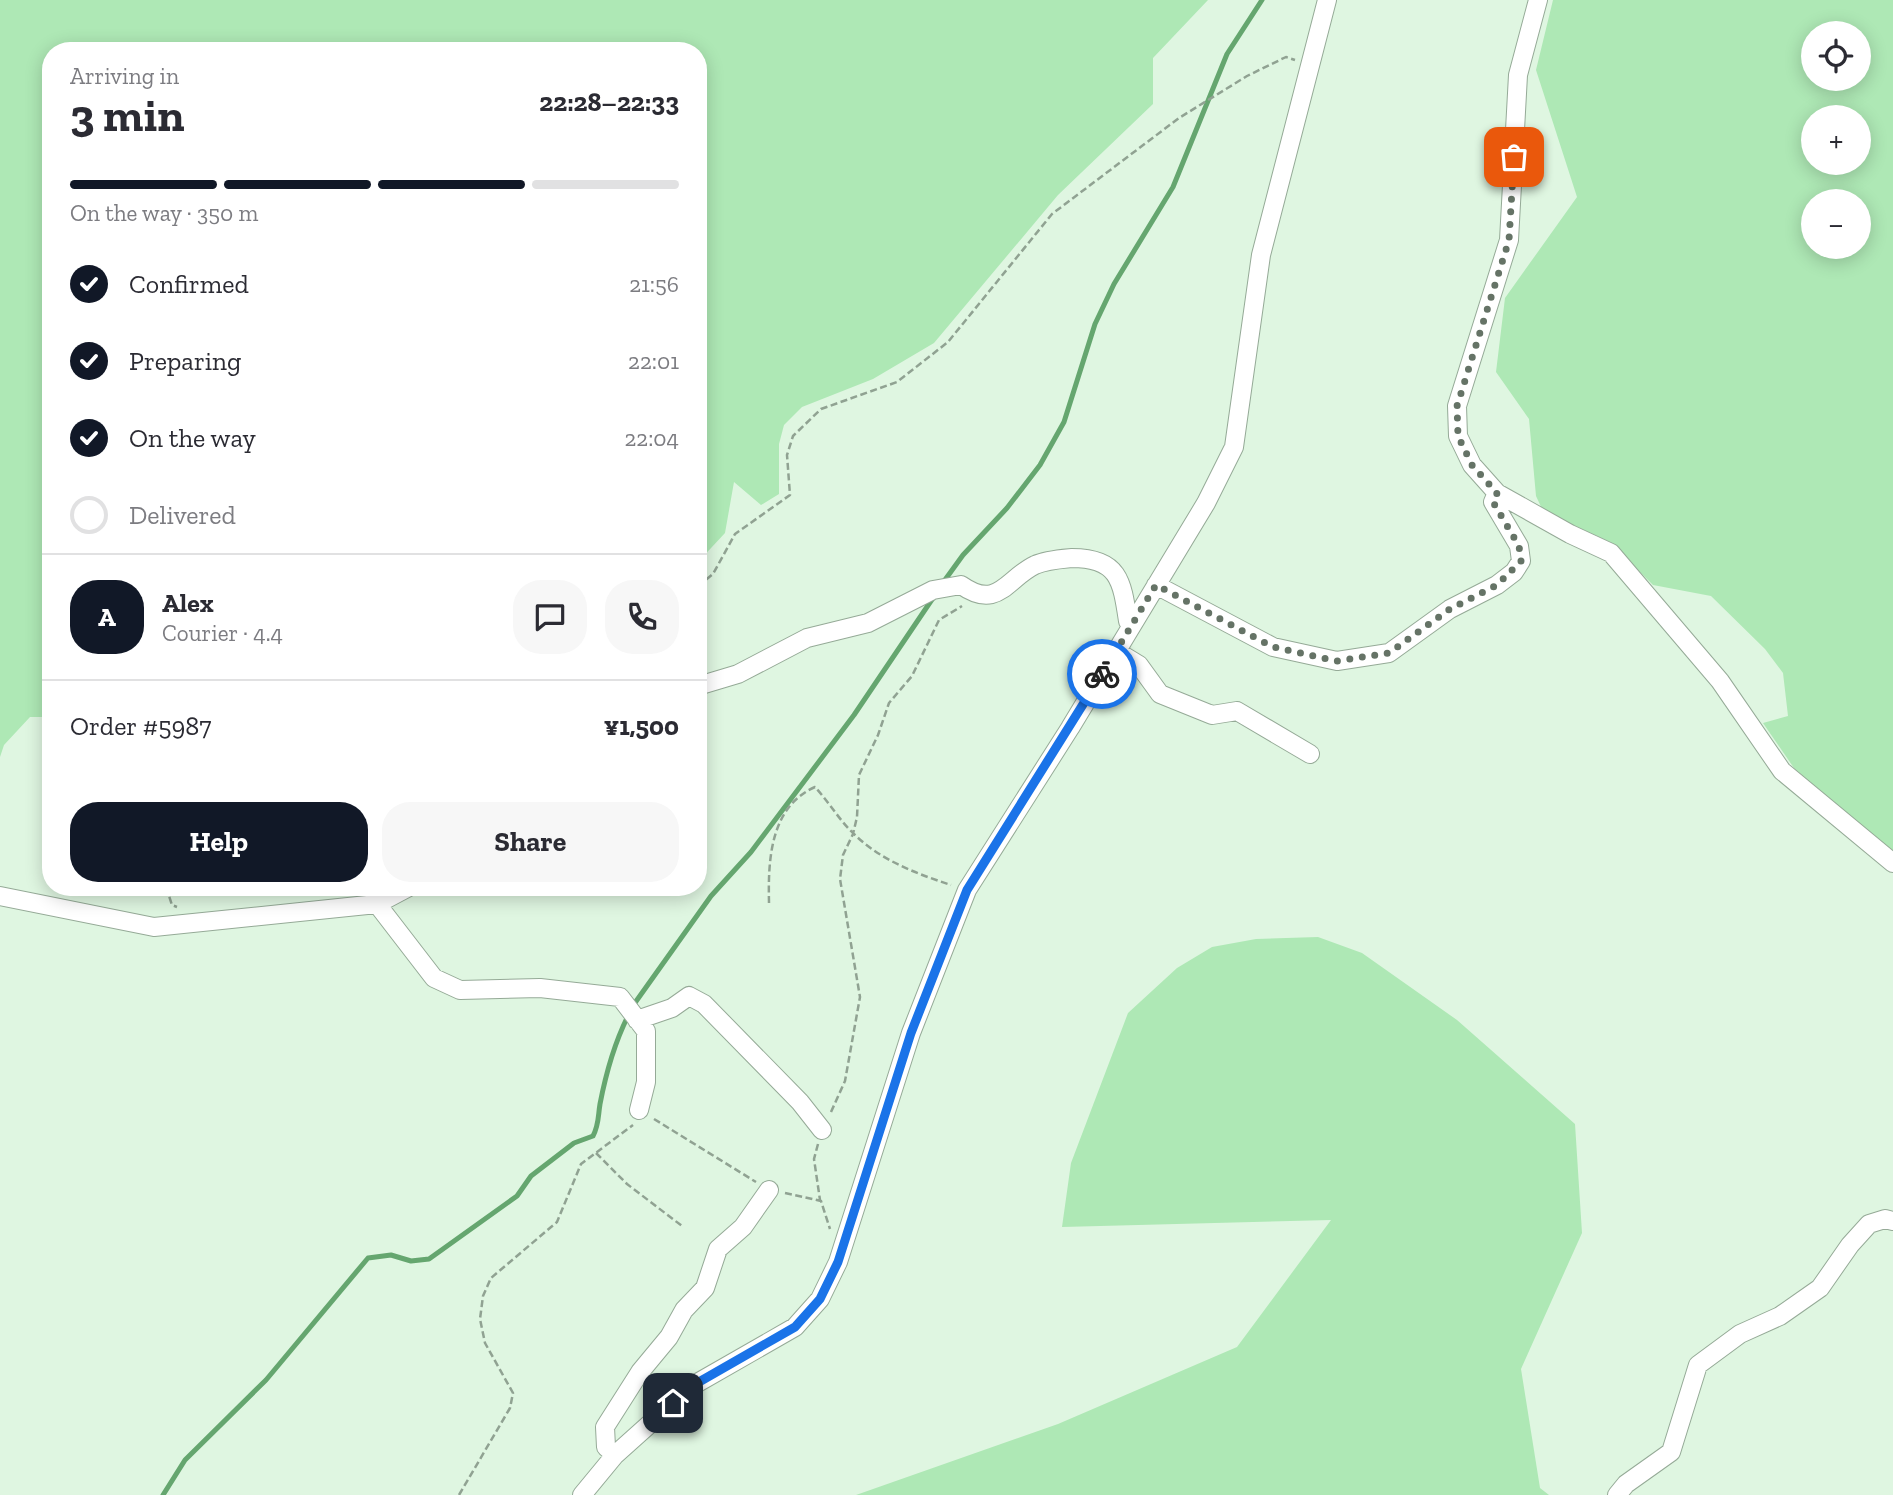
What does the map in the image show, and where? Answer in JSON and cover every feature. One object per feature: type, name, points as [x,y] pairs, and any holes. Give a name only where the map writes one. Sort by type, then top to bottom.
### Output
[{"type":"street","points":[[582,1495],[615,1455],[692,1386],[795,1327],[820,1299],[838,1262],[911,1033],[967,890],[1206,503],[1234,447],[1261,255],[1308,65],[1327,0]]},
{"type":"street","points":[[1538,0],[1518,75],[1509,240],[1457,406],[1458,436],[1472,465],[1497,493],[1570,534],[1611,553],[1720,681],[1782,771],[1893,863]]},
{"type":"street","points":[[1156,585],[1273,647],[1337,661],[1389,653],[1450,609],[1497,585],[1521,561],[1519,546],[1493,502],[1497,493]]},
{"type":"street","points":[[707,683],[738,674],[807,638],[868,623],[933,590],[961,585],[973,593],[986,596],[1002,591],[1035,565],[1060,559],[1093,558],[1112,568],[1122,585],[1128,621],[1133,623]]},
{"type":"street","points":[[1116,651],[1139,665],[1160,694],[1212,715],[1237,711],[1310,754]]},
{"type":"street","points":[[0,896],[154,927],[377,904],[392,896]]},
{"type":"street","points":[[377,904],[434,978],[460,990],[540,988],[620,997],[646,1031],[646,1082],[639,1110]]},
{"type":"street","points":[[637,1020],[672,1008],[689,996],[704,1004],[800,1101],[822,1130]]},
{"type":"street","points":[[615,1455],[606,1447],[605,1427],[684,1310],[705,1288],[719,1249],[743,1227],[769,1190]]},
{"type":"street","points":[[1616,1495],[1626,1484],[1671,1452],[1698,1366],[1740,1334],[1780,1316],[1819,1288],[1869,1224],[1885,1219],[1893,1221]]},
{"type":"path","points":[[707,579],[713,574],[735,534],[790,495],[788,455],[793,436],[821,409],[897,382],[948,342],[1052,214],[1180,118],[1247,76],[1286,57],[1308,65]]},
{"type":"path","points":[[831,1232],[821,1201],[814,1159],[822,1130],[845,1082],[860,997],[839,879],[843,855],[853,834],[859,775],[878,735],[889,703],[912,676],[939,620],[968,603],[973,593]]},
{"type":"path","points":[[769,903],[768,870],[775,832],[797,795],[815,787],[853,834],[886,858],[921,875],[967,890]]},
{"type":"path","points":[[460,1495],[510,1408],[513,1393],[485,1343],[480,1319],[491,1278],[557,1222],[581,1164],[632,1127],[639,1110],[769,1190],[821,1201]]},
{"type":"path","points":[[596,1153],[627,1184],[682,1226]]},
{"type":"green space","points":[[0,0],[1208,0],[1153,58],[1153,104],[1058,195],[934,343],[873,379],[802,407],[784,425],[779,444],[779,494],[761,505],[734,482],[725,533],[707,552],[707,42],[42,42],[42,717],[30,717],[4,745],[0,757]]},
{"type":"green space","points":[[1553,0],[1893,0],[1893,855],[1794,768],[1763,723],[1788,716],[1783,673],[1765,649],[1711,596],[1653,585],[1610,542],[1543,511],[1536,496],[1529,419],[1496,372],[1505,298],[1577,197],[1536,70]]},
{"type":"green space","points":[[1318,937],[1362,953],[1457,1020],[1575,1124],[1582,1233],[1521,1369],[1540,1488],[1549,1495],[856,1495],[1058,1424],[1237,1347],[1331,1220],[1062,1227],[1071,1163],[1128,1013],[1177,968],[1212,947],[1256,939]]},
{"type":"waterway","points":[[942,584],[963,555],[1007,508],[1040,465],[1064,422],[1095,324],[1114,284],[1173,187],[1227,54],[1262,0]]},
{"type":"waterway","points":[[632,1007],[711,896],[751,852],[854,715],[935,595]]},
{"type":"waterway","points":[[163,1495],[185,1460],[266,1380],[368,1258],[391,1255],[411,1261],[429,1259],[517,1196],[531,1176],[574,1143],[593,1136],[611,1059],[628,1016]]},
{"type":"way so far","points":[[1102,674],[1156,585],[1273,647],[1337,661],[1389,653],[1450,609],[1497,585],[1514,572],[1521,561],[1519,546],[1493,502],[1497,493],[1472,465],[1458,436],[1457,406],[1471,353],[1509,240],[1514,157]]},
{"type":"route","points":[[673,1403],[692,1386],[795,1327],[820,1299],[838,1262],[911,1033],[967,890],[1102,674]]}]
